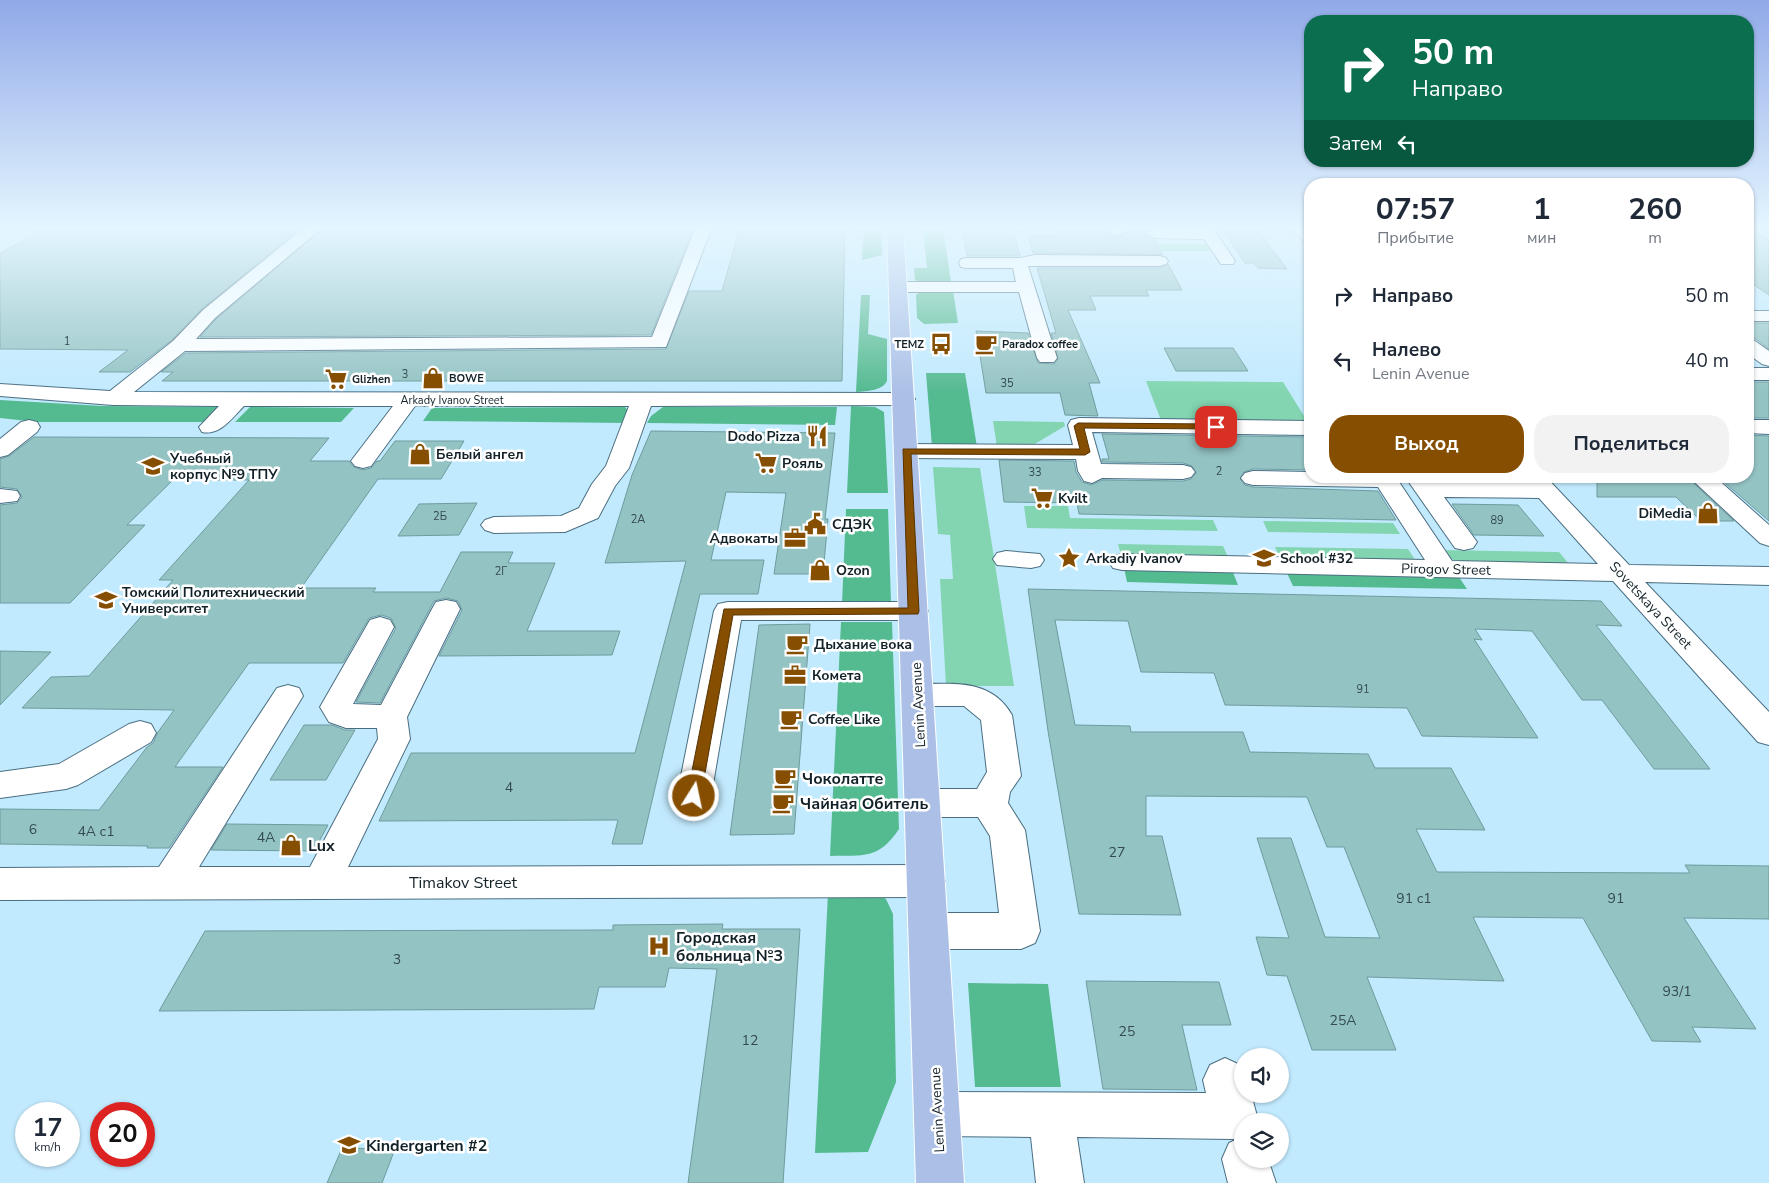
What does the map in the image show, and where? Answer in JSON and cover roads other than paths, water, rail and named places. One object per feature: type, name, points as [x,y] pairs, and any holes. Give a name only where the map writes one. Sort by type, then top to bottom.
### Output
[{"type":"main road","name":"Lenin Avenue","points":[[899,282],[940,1183]]},
{"type":"street","points":[[113,399],[180,345],[209,314],[248,282]]},
{"type":"street","points":[[180,345],[658,343],[682,282]]},
{"type":"street","points":[[1026,282],[1047,358]]},
{"type":"street","points":[[899,287],[1027,287]]},
{"type":"street","points":[[1754,316],[1769,316]]},
{"type":"street","points":[[1754,349],[1769,360]]},
{"type":"street","points":[[1754,374],[1769,374]]},
{"type":"street","name":"Arkady Ivanov Street","points":[[0,390],[113,399],[904,399]]},
{"type":"street","points":[[210,427],[238,400]]},
{"type":"street","points":[[363,461],[409,400]]},
{"type":"street","points":[[494,525],[564,524],[583,518],[589,513],[601,488],[617,468],[642,400]]},
{"type":"street","points":[[1089,466],[1078,426],[1304,428]]},
{"type":"street","points":[[1754,427],[1769,427]]},
{"type":"street","points":[[0,450],[28,428]]},
{"type":"street","points":[[906,451],[1183,472]]},
{"type":"street","points":[[1253,478],[1304,478]]},
{"type":"street","points":[[1387,483],[1444,569]]},
{"type":"street","points":[[1421,483],[1539,483]]},
{"type":"street","points":[[1421,483],[1464,542]]},
{"type":"street","name":"Sovetskaya Street","points":[[1539,483],[1769,733]]},
{"type":"street","points":[[1708,483],[1769,538]]},
{"type":"street","name":"Pirogov Street","points":[[1122,562],[1769,576]]},
{"type":"street","points":[[321,883],[394,739],[391,717],[446,609]]},
{"type":"street","points":[[694,796],[728,612],[914,611]]},
{"type":"street","points":[[380,627],[336,706],[340,714],[346,716],[391,717]]},
{"type":"street","points":[[917,695],[971,695],[996,715],[1004,776],[996,784],[991,794],[990,803],[998,822],[1007,830],[1021,931],[928,931]]},
{"type":"street","points":[[169,883],[288,696]]},
{"type":"street","points":[[0,785],[66,776],[140,733]]},
{"type":"street","points":[[922,803],[990,803]]},
{"type":"street","name":"Timakov Street","points":[[0,884],[926,880]]},
{"type":"street","points":[[937,1114],[1234,1116],[1225,1080]]},
{"type":"street","points":[[1051,1115],[1060,1183]]},
{"type":"street","points":[[1248,1168],[1252,1183]]},
{"type":"place","name":"TEMZ","points":[[941,344]]},
{"type":"place","name":"Paradox coffee","points":[[986,344]]},
{"type":"place","name":"BOWE","points":[[433,378]]},
{"type":"place","name":"Glizhen","points":[[336,379]]},
{"type":"place","name":"Dodo Pizza","points":[[817,436]]},
{"type":"place","name":"Белый ангел","points":[[420,454]]},
{"type":"place","name":"Рояль","points":[[766,463]]},
{"type":"place","name":"Учебный корпус №9 ТПУ","points":[[153,466]]},
{"type":"place","name":"Kvilt","points":[[1042,498]]},
{"type":"place","name":"DiMedia","points":[[1708,513]]},
{"type":"place","name":"СДЭК","points":[[815,524]]},
{"type":"place","name":"Адвокаты","points":[[795,538]]},
{"type":"place","name":"Arkadiy Ivanov","points":[[1069,558]]},
{"type":"place","name":"School #32","points":[[1264,558]]},
{"type":"place","name":"Ozon","points":[[820,570]]},
{"type":"place","name":"Томский Политехнический Университет","points":[[106,600]]},
{"type":"place","name":"Дыхание вока","points":[[797,644]]},
{"type":"place","name":"Комета","points":[[795,675]]},
{"type":"place","name":"Coffee Like","points":[[791,719]]},
{"type":"place","name":"Чоколатте","points":[[785,778]]},
{"type":"place","name":"Чайная Обитель","points":[[783,803]]},
{"type":"place","name":"Lux","points":[[291,845]]},
{"type":"place","name":"Городская больница №3","points":[[659,946]]},
{"type":"place","name":"Kindergarten #2","points":[[349,1145]]}]
